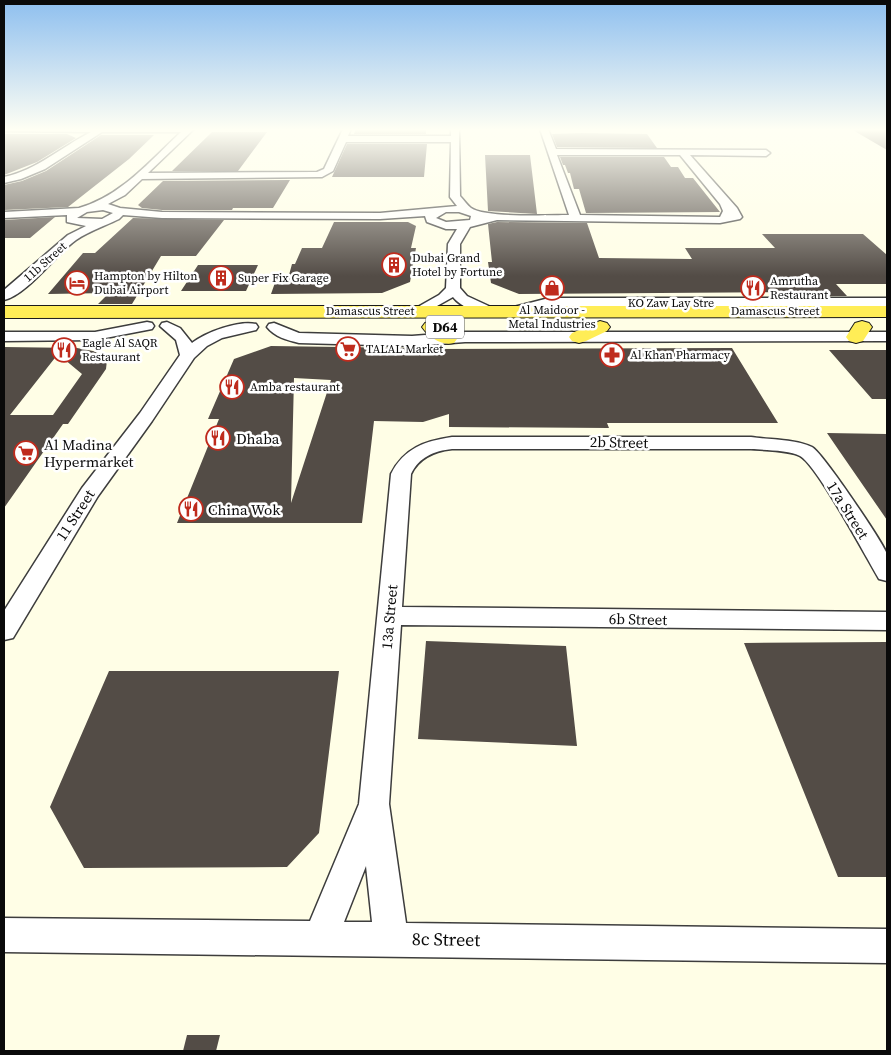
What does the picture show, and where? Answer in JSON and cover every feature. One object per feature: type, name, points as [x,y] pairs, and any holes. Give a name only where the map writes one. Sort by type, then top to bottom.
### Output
[{"type":"main road","name":"Damascus Street","points":[[12,312],[887,312]]},
{"type":"main road","name":"Damascus Street","points":[[4,326],[274,327],[440,333],[600,327],[859,332],[887,327]]},
{"type":"main road","points":[[579,337],[600,327]]},
{"type":"street","points":[[72,221],[72,215],[121,193],[138,178]]},
{"type":"street","points":[[455,178],[455,197],[471,218]]},
{"type":"street","points":[[561,178],[575,218]]},
{"type":"street","points":[[4,215],[106,207],[162,215],[728,220],[736,217],[733,210],[704,178]]},
{"type":"street","points":[[107,221],[118,215],[117,201],[121,193]]},
{"type":"street","points":[[438,217],[455,197]]},
{"type":"street","points":[[22,215],[87,223],[162,215]]},
{"type":"street","points":[[438,217],[471,218]]},
{"type":"street","points":[[438,217],[450,234],[454,244],[453,290],[462,299],[488,311]]},
{"type":"street","points":[[454,244],[471,218]]},
{"type":"street","name":"11b Street","points":[[72,221],[72,237]]},
{"type":"street","name":"11b Street","points":[[4,296],[18,286],[72,237],[107,221]]},
{"type":"street","name":"11b Street","points":[[12,312],[14,294],[18,286]]},
{"type":"street","points":[[421,311],[444,298],[453,290]]},
{"type":"street","name":"KO Zaw Lay Stre","points":[[515,311],[549,302],[887,302]]},
{"type":"street","points":[[4,337],[95,336],[147,326]]},
{"type":"street","points":[[167,326],[185,342],[188,355]]},
{"type":"street","name":"11 Street","points":[[4,631],[89,493],[146,417],[188,355],[194,348],[213,336],[251,327]]},
{"type":"street","points":[[440,333],[579,337],[859,332],[887,337]]},
{"type":"street","name":"2b Street","points":[[432,446],[468,443],[751,443],[788,446],[806,451]]},
{"type":"street","name":"13a Street","points":[[391,939],[374,804],[389,616],[401,474],[408,460],[422,450],[432,446]]},
{"type":"street","name":"17a Street","points":[[806,451],[814,458],[829,479],[887,573]]},
{"type":"street","name":"6b Street","points":[[389,616],[887,621]]},
{"type":"street","name":"13a Street","points":[[321,938],[374,804]]},
{"type":"street","name":"8c Street","points":[[4,935],[887,946]]},
{"type":"building","points":[[29,178],[105,178],[68,207],[4,210],[4,185]]},
{"type":"building","points":[[486,178],[533,178],[537,214],[488,211]]},
{"type":"building","points":[[571,178],[693,178],[720,212],[586,213],[579,189],[574,189]]},
{"type":"building","points":[[290,180],[273,208],[162,210],[142,208],[138,205],[163,181]]},
{"type":"building","points":[[55,217],[30,238],[4,238],[4,220]]},
{"type":"building","points":[[133,218],[224,220],[196,256],[161,256],[132,304],[98,304],[109,293],[48,294],[83,253],[95,253]]},
{"type":"building","points":[[334,222],[408,222],[416,226],[411,248],[416,248],[410,282],[382,293],[271,294],[277,277],[289,275],[292,264],[295,264],[302,248],[322,248]]},
{"type":"building","points":[[497,222],[587,223],[599,258],[692,259],[685,248],[775,248],[762,234],[863,234],[887,255],[887,284],[836,284],[847,296],[819,296],[816,292],[519,294],[491,283],[488,262],[492,262],[488,224]]},
{"type":"building","name":"Super Fix Garage","points":[[198,265],[258,265],[246,291],[181,291]]},
{"type":"building","points":[[271,346],[412,348],[433,346],[433,349],[732,348],[778,423],[607,423],[609,428],[449,427],[449,414],[423,422],[374,421],[362,523],[177,523],[219,419],[208,419],[234,359]],"holes":[[[294,378],[331,380],[291,503]]]},
{"type":"building","points":[[4,347],[77,348],[102,355],[107,360],[106,369],[68,424],[63,424],[4,508]],"holes":[[[58,354],[82,374],[53,415],[10,415]]]},
{"type":"building","points":[[829,350],[887,350],[887,399],[872,399]]},
{"type":"building","points":[[827,433],[887,434],[887,520],[840,452]]},
{"type":"building","points":[[426,641],[566,646],[577,746],[418,739]]},
{"type":"building","points":[[887,642],[887,877],[838,877],[744,643]]},
{"type":"building","points":[[109,671],[339,671],[319,833],[287,867],[84,868],[50,807]]},
{"type":"building","points":[[187,1035],[220,1035],[216,1051],[183,1051]]},
{"type":"place","name":"Dubai Grand Hotel by Fortune","points":[[394,265]]},
{"type":"place","name":"Super Fix Garage","points":[[221,278]]},
{"type":"place","name":"Hampton by Hilton Dubai Airport","points":[[77,283]]},
{"type":"place","name":"Al Maidoor - Metal Industries","points":[[552,288]]},
{"type":"place","name":"Amrutha Restaurant","points":[[753,288]]},
{"type":"place","name":"TALAL Market","points":[[348,349]]},
{"type":"place","name":"Eagle Al SAQR Restaurant","points":[[64,350]]},
{"type":"place","name":"Al Khan Pharmacy","points":[[612,355]]},
{"type":"place","name":"Amba restaurant","points":[[232,387]]},
{"type":"place","name":"Dhaba","points":[[218,438]]},
{"type":"place","name":"Al Madina Hypermarket","points":[[26,453]]},
{"type":"place","name":"China Wok","points":[[191,509]]}]
